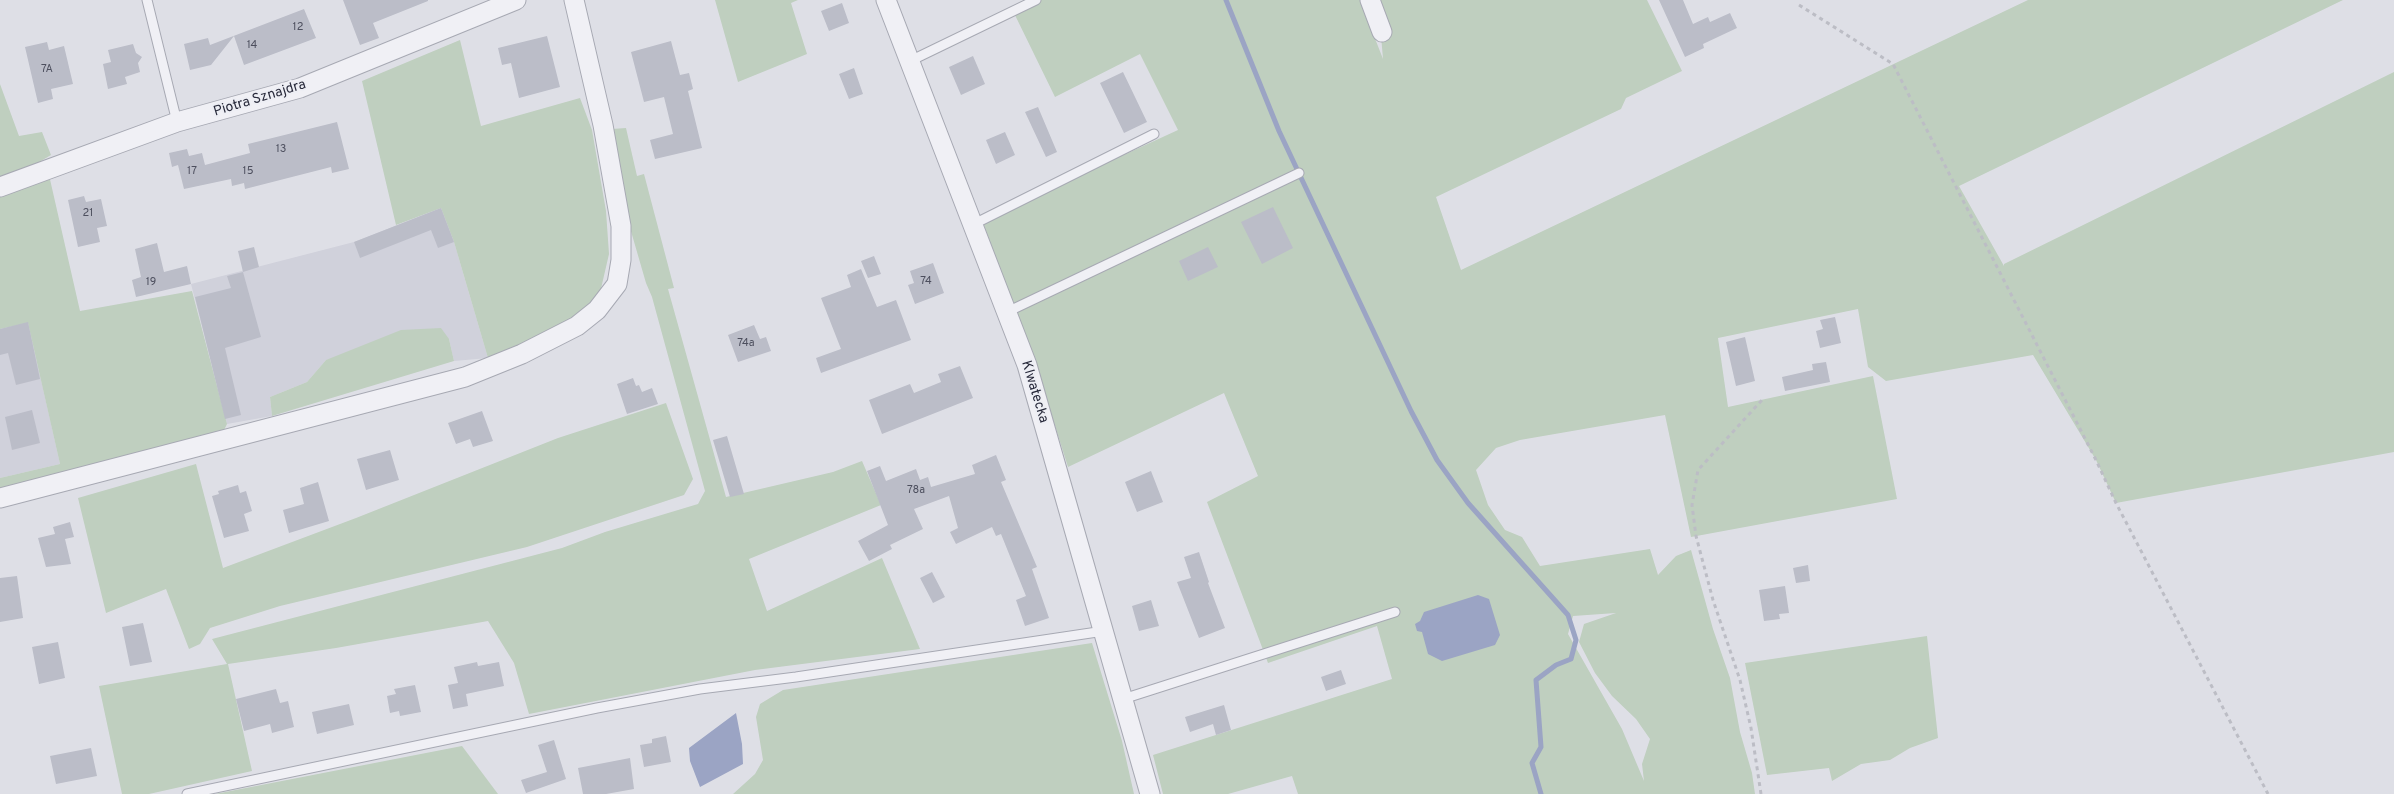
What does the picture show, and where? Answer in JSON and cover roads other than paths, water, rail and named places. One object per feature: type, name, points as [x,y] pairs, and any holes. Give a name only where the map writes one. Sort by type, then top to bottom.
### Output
[{"type":"street","name":"Piotra Sznajdra","points":[[0,187],[177,122],[300,88],[516,0]]},
{"type":"street","points":[[0,498],[466,377],[522,354],[578,326],[597,310],[617,284],[621,260],[620,226],[603,125],[574,0]]},
{"type":"street","name":"Klwatecka","points":[[886,0],[1027,365],[1150,794]]},
{"type":"street","points":[[1370,0],[1382,32]]},
{"type":"lane","points":[[147,0],[177,122]]},
{"type":"lane","points":[[910,61],[1036,0]]},
{"type":"lane","points":[[974,224],[1154,134]]},
{"type":"lane","points":[[1007,312],[1299,173]]},
{"type":"lane","points":[[1123,699],[1395,612]]},
{"type":"lane","points":[[187,794],[597,708],[700,689],[796,677],[1104,631]]},
{"type":"water","points":[[1478,595],[1489,599],[1500,635],[1495,645],[1442,661],[1428,654],[1422,632],[1417,631],[1415,624],[1420,621],[1424,612]]},
{"type":"water","points":[[736,713],[742,744],[743,764],[700,787],[690,761],[689,748]]},
{"type":"waterway","points":[[1226,0],[1279,131],[1411,411],[1437,460],[1468,503],[1568,615],[1576,640],[1571,659],[1556,665],[1536,680],[1541,747],[1532,763],[1541,794]]}]
